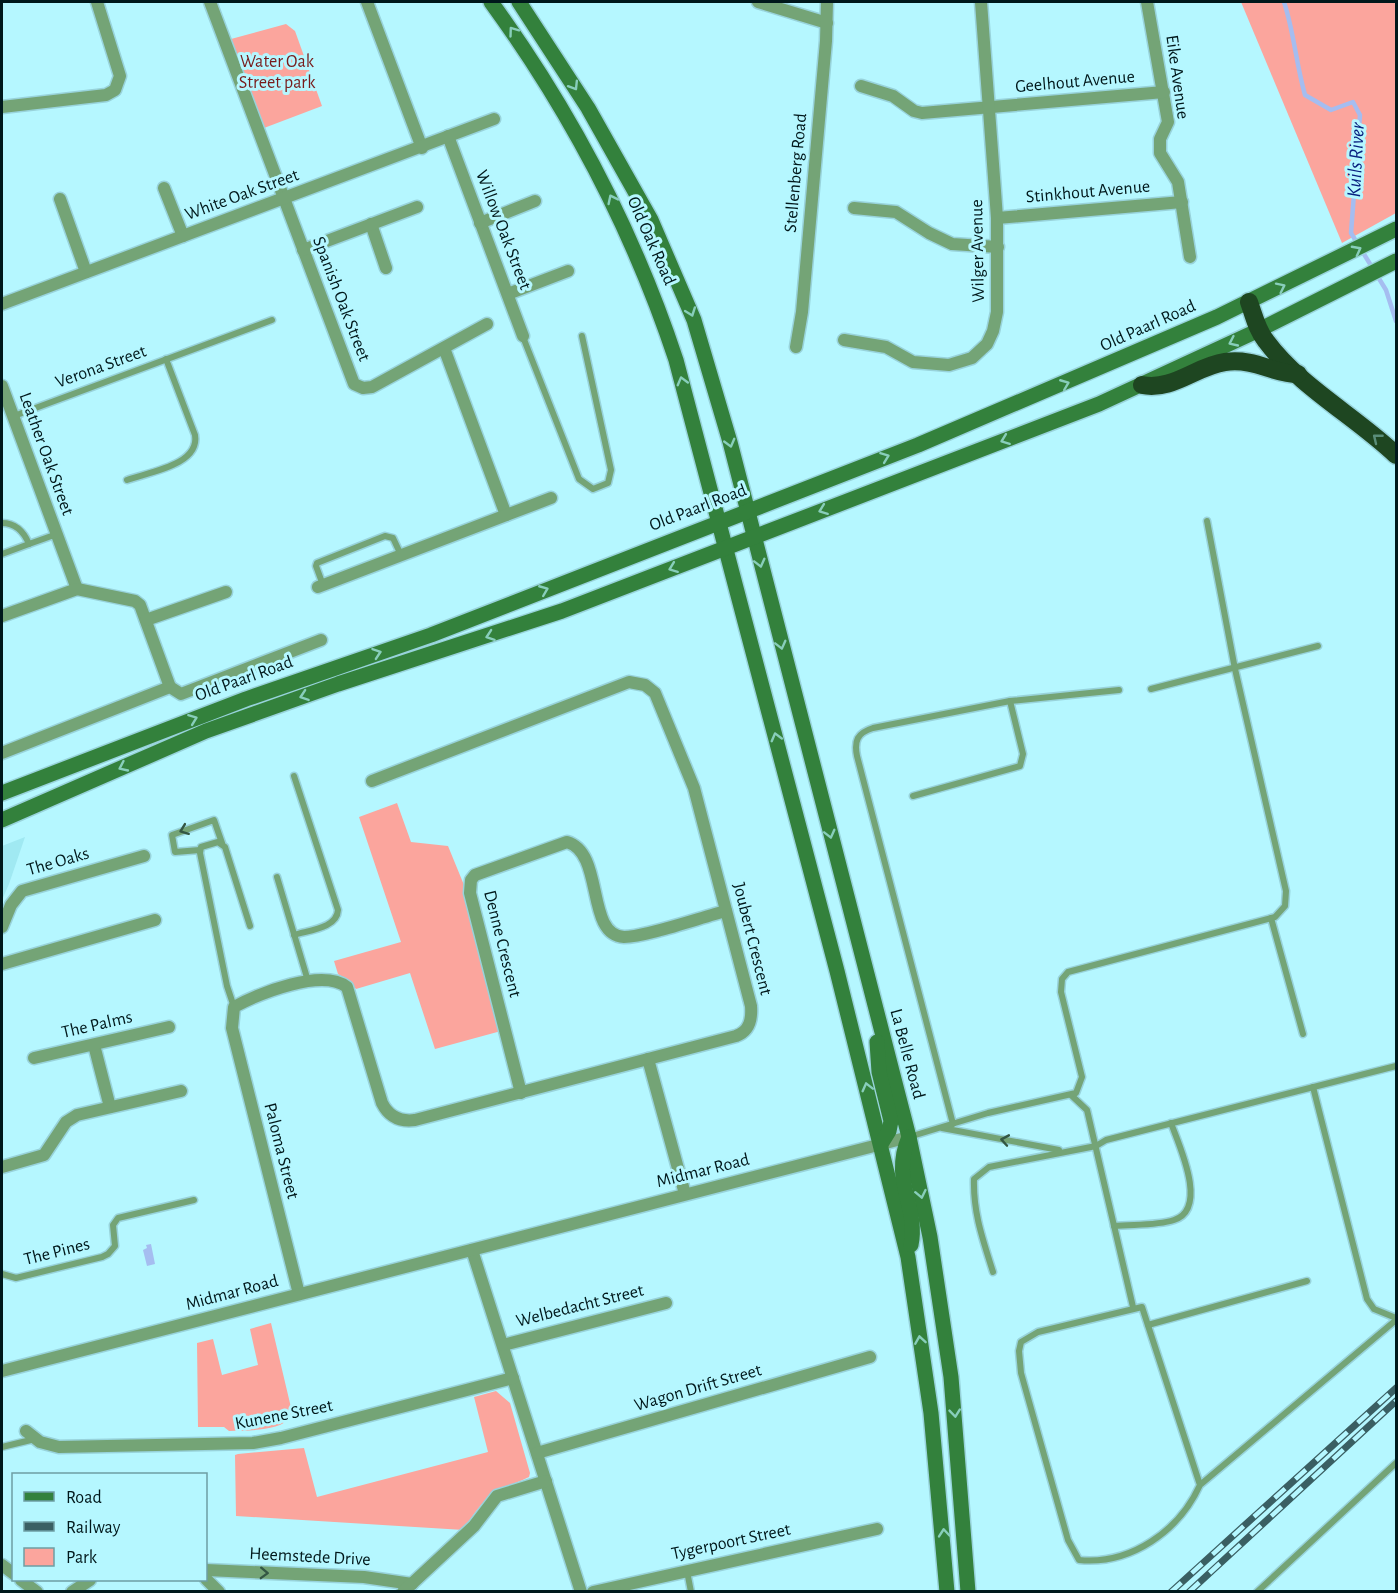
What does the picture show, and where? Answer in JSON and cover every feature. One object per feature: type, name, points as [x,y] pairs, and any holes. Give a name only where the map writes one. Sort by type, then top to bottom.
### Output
[{"type":"highway","points":[[1249,302],[1259,330],[1273,349],[1298,374],[1396,455]]},
{"type":"highway","points":[[1142,385],[1167,384],[1212,365],[1234,361],[1255,363],[1298,374]]},
{"type":"main road","name":"Old Oak Road","points":[[491,2],[545,80],[575,130],[635,249],[676,360],[727,547]]},
{"type":"main road","name":"Old Oak Road","points":[[519,2],[588,108],[661,240],[694,320],[754,537]]},
{"type":"main road","name":"Old Paarl Road","points":[[2,793],[246,699],[431,635],[747,509],[918,445],[1094,372],[1249,302],[1396,229]]},
{"type":"main road","name":"Old Paarl Road","points":[[2,820],[206,731],[338,684],[562,611],[1099,404],[1324,299],[1396,261]]},
{"type":"main road","name":"La Belle Road","points":[[754,537],[909,1137],[934,1260],[951,1377],[968,1592]]},
{"type":"main road","points":[[727,547],[908,1257],[932,1413],[947,1592]]},
{"type":"main road","points":[[878,1018],[879,1072],[891,1121],[890,1131],[881,1144]]},
{"type":"main road","points":[[908,1257],[912,1226],[901,1163],[909,1137]]},
{"type":"street","points":[[2,106],[106,95],[115,90],[120,76],[97,2]]},
{"type":"street","name":"Spanish Oak Street","points":[[210,2],[352,380],[358,386],[372,387],[487,324]]},
{"type":"street","points":[[367,2],[422,148]]},
{"type":"street","points":[[758,2],[827,22]]},
{"type":"street","name":"Stellenberg Road","points":[[796,347],[803,301],[827,2]]},
{"type":"street","name":"Wilger Avenue","points":[[844,340],[883,346],[907,360],[949,365],[972,358],[987,344],[996,322],[997,218],[981,2]]},
{"type":"street","name":"Eike Avenue","points":[[1147,2],[1168,124],[1160,139],[1160,153],[1178,182],[1190,257]]},
{"type":"street","name":"Geelhout Avenue","points":[[861,86],[896,97],[909,108],[922,113],[1164,92]]},
{"type":"street","name":"White Oak Street","points":[[2,304],[422,148],[494,119]]},
{"type":"street","name":"Willow Oak Street","points":[[448,136],[523,336]]},
{"type":"street","points":[[164,188],[183,236]]},
{"type":"street","points":[[60,199],[86,272]]},
{"type":"street","points":[[480,223],[535,201]]},
{"type":"street","name":"Stinkhout Avenue","points":[[997,218],[1182,202]]},
{"type":"street","points":[[303,250],[417,207]]},
{"type":"street","points":[[854,208],[896,212],[929,234],[952,244],[998,247]]},
{"type":"street","points":[[371,224],[386,268]]},
{"type":"street","points":[[508,294],[568,271]]},
{"type":"street","points":[[444,348],[506,515]]},
{"type":"street","name":"Leather Oak Street","points":[[2,386],[77,589]]},
{"type":"street","points":[[320,586],[551,498]]},
{"type":"street","points":[[2,616],[77,589],[135,601],[140,605],[170,687],[181,694],[321,640]]},
{"type":"street","points":[[146,620],[225,592]]},
{"type":"street","name":"Joubert Crescent","points":[[308,982],[322,978],[340,981],[347,987],[382,1103],[398,1119],[415,1120],[736,1036],[748,1026],[751,1006],[694,788],[655,693],[645,684],[629,682],[372,781]]},
{"type":"street","points":[[2,753],[170,687]]},
{"type":"street","name":"Denne Crescent","points":[[521,1093],[470,893],[471,880],[475,875],[567,842],[576,844],[585,856],[604,925],[613,934],[632,936],[726,910]]},
{"type":"street","name":"The Oaks","points":[[2,927],[12,905],[22,891],[144,856]]},
{"type":"street","points":[[2,964],[155,920]]},
{"type":"street","points":[[233,1012],[255,996],[308,982]]},
{"type":"street","name":"Paloma Street","points":[[233,1012],[233,1035],[299,1294]]},
{"type":"street","name":"The Palms","points":[[34,1058],[169,1027]]},
{"type":"street","points":[[94,1045],[110,1107]]},
{"type":"street","points":[[648,1059],[685,1194]]},
{"type":"street","points":[[2,1167],[44,1155],[70,1119],[110,1107],[181,1091]]},
{"type":"street","name":"Midmar Road","points":[[2,1371],[909,1137]]},
{"type":"street","points":[[472,1250],[581,1592]]},
{"type":"street","name":"Welbedacht Street","points":[[503,1345],[666,1303]]},
{"type":"street","name":"Wagon Drift Street","points":[[537,1453],[870,1357]]},
{"type":"street","name":"Kunene Street","points":[[30,1435],[59,1448],[253,1443],[513,1378]]},
{"type":"street","name":"Heemstede Drive","points":[[207,1570],[364,1577],[407,1588],[474,1526],[497,1496],[546,1481]]},
{"type":"street","name":"Tygerpoort Street","points":[[593,1592],[878,1528]]},
{"type":"street","points":[[207,1580],[219,1592]]},
{"type":"street","points":[[22,1581],[37,1592]]},
{"type":"street","points":[[72,1592],[88,1581]]},
{"type":"lane","name":"Verona Street","points":[[13,416],[272,320]]},
{"type":"lane","points":[[523,336],[579,479],[593,489],[608,483],[611,470],[582,336]]},
{"type":"lane","name":"Verona Street","points":[[127,480],[186,459],[195,445],[195,435],[166,359]]},
{"type":"lane","points":[[2,522],[12,524],[20,530],[29,544]]},
{"type":"lane","points":[[909,1137],[988,1113],[1071,1095],[1079,1089],[1082,1077],[1061,992],[1064,975],[1078,968],[1271,918],[1282,912],[1286,896],[1235,669],[1207,522]]},
{"type":"lane","points":[[2,554],[57,534]]},
{"type":"lane","points":[[320,586],[317,563],[374,540],[385,536],[393,538],[401,555]]},
{"type":"lane","points":[[1151,689],[1318,646]]},
{"type":"lane","points":[[953,1124],[855,746],[861,733],[873,728],[1010,701],[1119,690]]},
{"type":"lane","points":[[913,796],[1020,766],[1023,754],[1010,701]]},
{"type":"lane","points":[[294,776],[338,916],[331,924],[294,935]]},
{"type":"lane","points":[[222,843],[200,849],[175,852],[172,850],[172,836],[214,820],[222,843],[250,926]]},
{"type":"lane","points":[[200,849],[233,1012]]},
{"type":"lane","points":[[277,877],[308,982]]},
{"type":"lane","points":[[1271,918],[1303,1034]]},
{"type":"lane","points":[[993,1272],[976,1219],[974,1179],[989,1167],[1096,1146],[1106,1140],[1396,1066]]},
{"type":"lane","points":[[1200,1485],[1142,1307],[1133,1307],[1038,1332],[1021,1342],[1019,1351],[1021,1373],[1068,1540],[1079,1560],[1100,1562],[1135,1550],[1163,1535],[1190,1507],[1200,1485],[1396,1319],[1374,1309],[1367,1299],[1313,1087]]},
{"type":"lane","points":[[1071,1095],[1087,1110],[1133,1307]]},
{"type":"lane","points":[[1114,1226],[1176,1220],[1187,1211],[1191,1201],[1190,1186],[1171,1123]]},
{"type":"lane","points":[[941,1128],[1062,1151]]},
{"type":"lane","name":"The Pines","points":[[2,1274],[16,1278],[102,1257],[113,1251],[115,1246],[113,1225],[118,1218],[194,1200]]},
{"type":"lane","points":[[1148,1325],[1307,1281]]},
{"type":"lane","points":[[2,1448],[30,1435]]},
{"type":"lane","points":[[1257,1592],[1396,1463]]},
{"type":"lane","points":[[687,1571],[691,1592]]},
{"type":"shaded area","points":[[25,837],[9,884],[2,900],[2,846]]},
{"type":"shaded area","points":[[151,1244],[155,1264],[147,1266],[143,1250],[147,1248],[146,1245]]},
{"type":"green space","points":[[1241,2],[1396,2],[1396,213],[1342,243]]},
{"type":"green space","name":"Water Oak Street park","points":[[286,24],[295,31],[322,106],[264,128],[231,39]]},
{"type":"green space","points":[[397,803],[411,842],[448,846],[464,885],[501,1031],[435,1049],[410,973],[356,989],[338,974],[334,961],[401,942],[359,817]]},
{"type":"green space","points":[[271,1323],[293,1416],[272,1428],[229,1431],[224,1427],[198,1427],[197,1343],[213,1339],[222,1375],[258,1365],[250,1329]]},
{"type":"green space","points":[[496,1391],[510,1403],[530,1473],[529,1477],[498,1492],[484,1502],[464,1530],[236,1516],[235,1455],[304,1448],[317,1497],[488,1452],[474,1397]]},
{"type":"waterway","name":"Kuils River","points":[[1284,2],[1305,95],[1331,110],[1353,102],[1360,115],[1351,233],[1386,290],[1396,321]]},
{"type":"railway","points":[[1171,1592],[1396,1388]]},
{"type":"railway","points":[[1189,1592],[1396,1401]]}]
